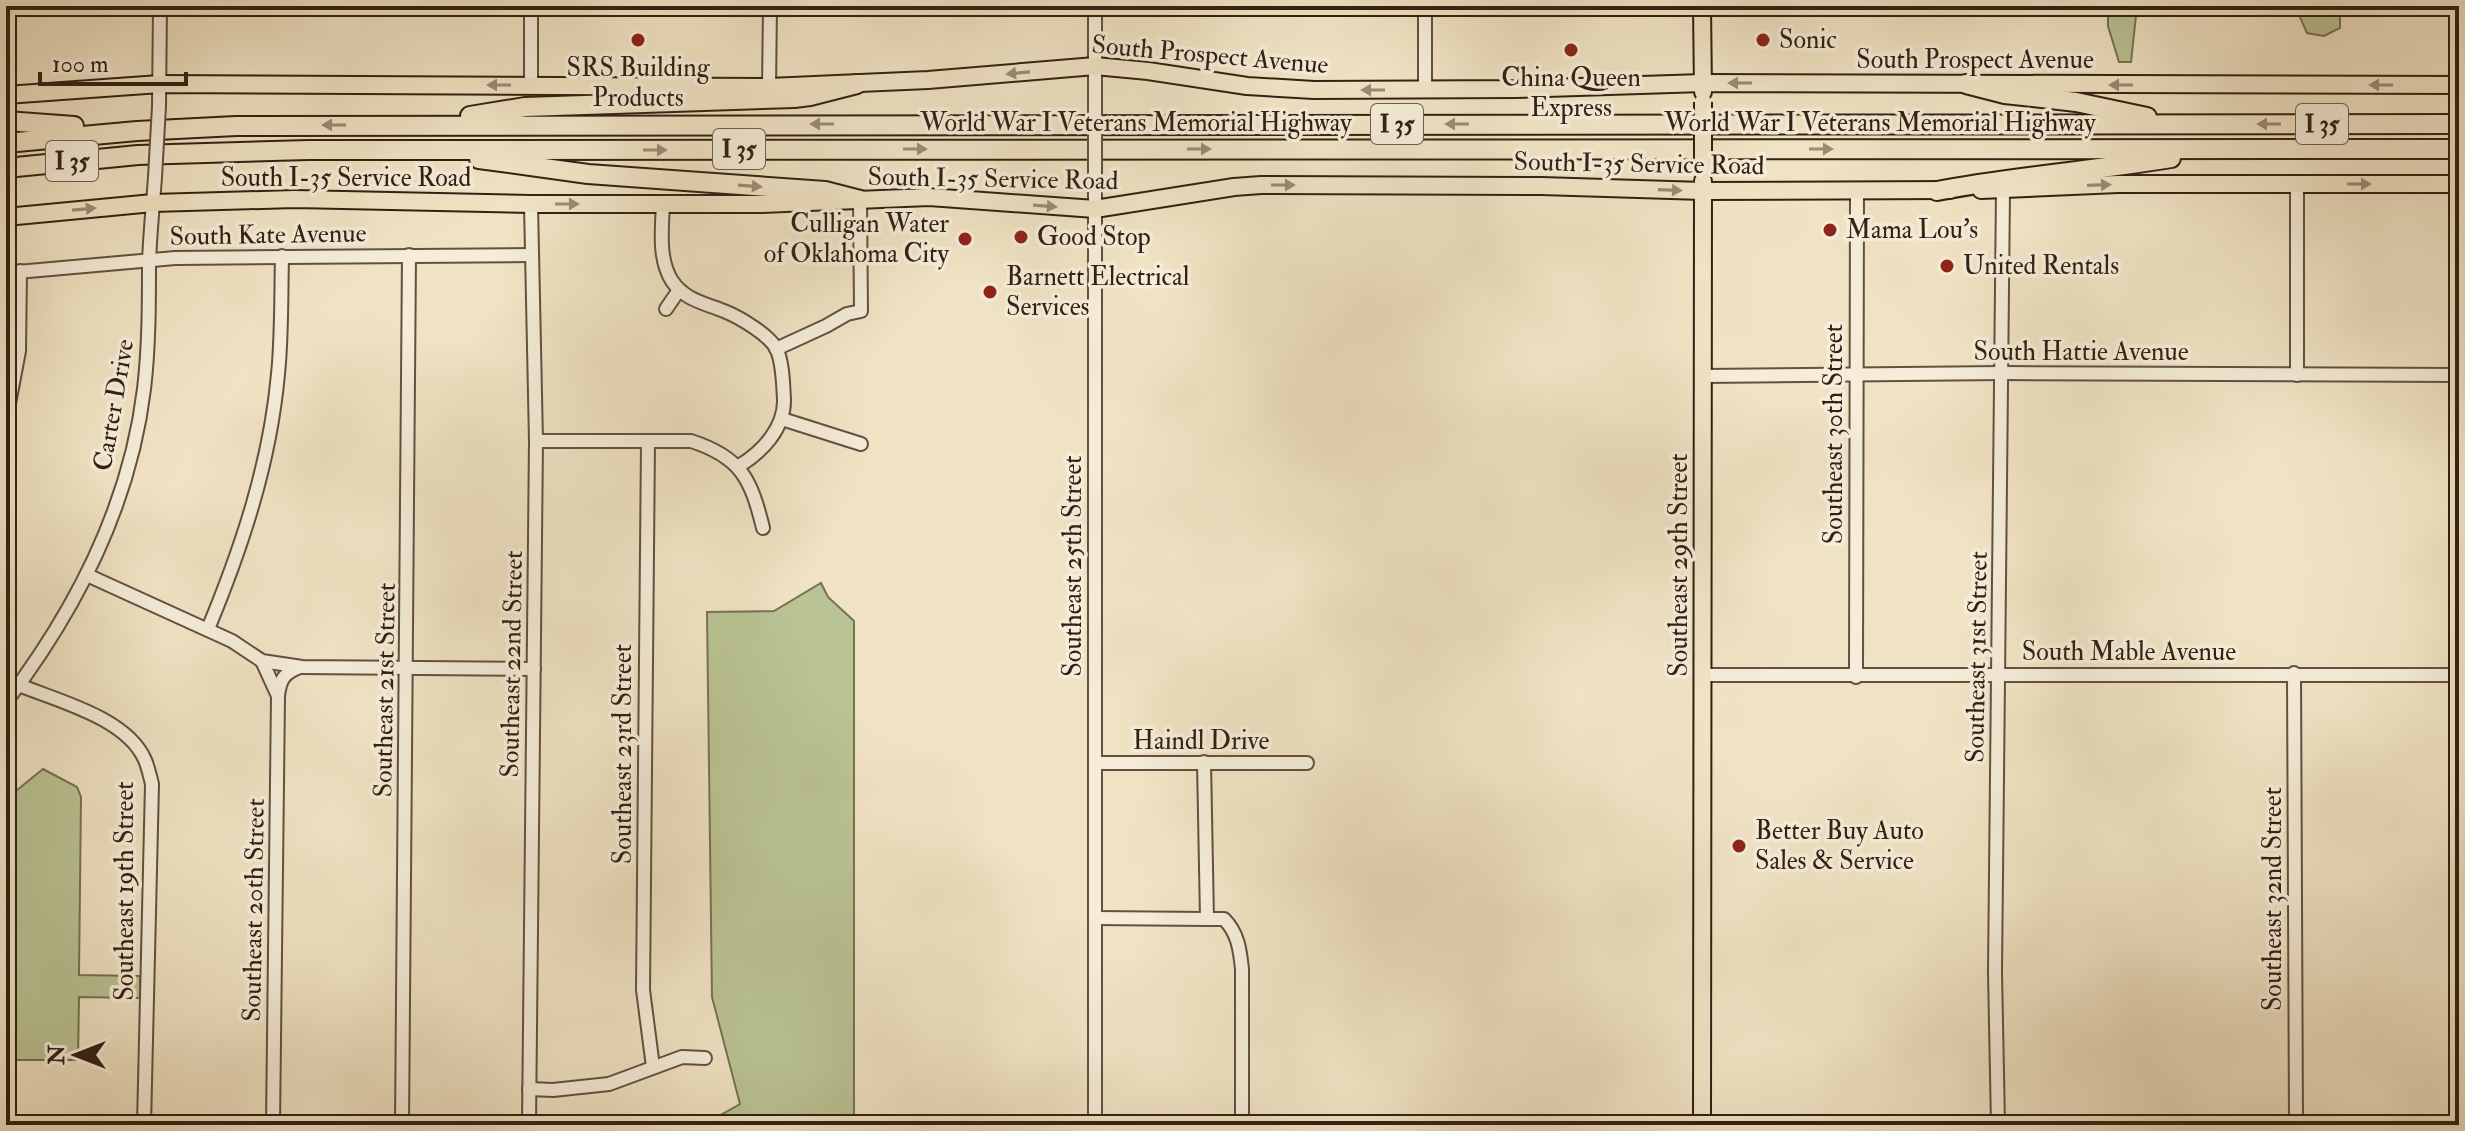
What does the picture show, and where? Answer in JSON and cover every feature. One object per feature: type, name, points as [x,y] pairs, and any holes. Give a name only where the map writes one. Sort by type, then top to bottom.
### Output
[{"type":"highway","points":[[412,125],[525,107],[794,98],[857,84]]},
{"type":"highway","points":[[1966,84],[2005,94],[2076,102],[2185,125]]},
{"type":"highway","points":[[6,121],[137,131]]},
{"type":"highway","name":"World War I Veterans Memorial Highway","points":[[6,143],[236,126],[2459,124]]},
{"type":"highway","points":[[1937,191],[2003,178],[2117,167],[2226,149]]},
{"type":"highway","points":[[409,150],[588,174],[825,191],[860,200]]},
{"type":"highway","name":"World War I Veterans Memorial Highway","points":[[6,168],[138,155],[220,151],[2459,151]]},
{"type":"main road","name":"Southeast 29th Street","points":[[1702,6],[1702,1125]]},
{"type":"main road","name":"South Prospect Avenue","points":[[6,95],[160,84],[769,87],[857,84],[1095,66],[1275,89],[1543,89],[1703,83],[2459,85]]},
{"type":"main road","name":"South I-35 Service Road","points":[[6,217],[153,203],[295,199],[531,204],[929,197],[1095,209],[1261,185],[1937,191],[2118,184],[2459,184]]},
{"type":"street","points":[[160,6],[160,84]]},
{"type":"street","points":[[531,6],[531,86]]},
{"type":"street","points":[[769,87],[770,6]]},
{"type":"street","name":"Southeast 25th Street","points":[[1095,6],[1095,1125]]},
{"type":"street","points":[[1425,6],[1425,89]]},
{"type":"street","name":"Carter Drive","points":[[6,702],[59,625],[87,575],[113,514],[139,420],[149,338],[149,259],[160,84]]},
{"type":"street","points":[[2297,184],[2297,375]]},
{"type":"street","name":"Southeast 31st Street","points":[[1998,1125],[1995,972],[2003,190]]},
{"type":"street","name":"Southeast 30th Street","points":[[1856,677],[1857,191]]},
{"type":"street","points":[[776,349],[847,314],[861,311],[860,200]]},
{"type":"street","points":[[663,203],[662,251],[666,268],[679,290],[691,299],[742,319],[776,349],[783,389],[782,419],[756,456],[739,466]]},
{"type":"street","name":"Southeast 22nd Street","points":[[529,1125],[536,441],[531,204]]},
{"type":"street","name":"Southeast 21st Street","points":[[402,1125],[409,255]]},
{"type":"street","name":"South Kate Avenue","points":[[13,272],[149,259],[532,255]]},
{"type":"street","points":[[208,629],[247,526],[267,447],[278,375],[282,256]]},
{"type":"street","points":[[6,420],[19,351],[13,272]]},
{"type":"street","points":[[666,309],[679,290]]},
{"type":"street","name":"South Hattie Avenue","points":[[1703,376],[2002,373],[2459,375]]},
{"type":"street","points":[[782,419],[861,444]]},
{"type":"street","points":[[536,441],[691,441],[712,448],[739,466],[751,486],[763,528]]},
{"type":"street","name":"Southeast 23rd Street","points":[[648,441],[643,990],[653,1067]]},
{"type":"street","points":[[87,575],[208,629],[262,661],[302,667],[534,669]]},
{"type":"street","name":"Southeast 20th Street","points":[[262,661],[278,696]]},
{"type":"street","name":"Southeast 20th Street","points":[[273,1125],[278,696],[282,678],[302,667]]},
{"type":"street","name":"Southeast 32nd Street","points":[[2294,673],[2296,1125]]},
{"type":"street","name":"South Mable Avenue","points":[[1703,675],[2459,675]]},
{"type":"street","name":"Southeast 19th Street","points":[[19,685],[105,720],[131,739],[145,759],[152,784],[144,1125]]},
{"type":"street","points":[[1204,762],[1207,919]]},
{"type":"street","name":"Haindl Drive","points":[[1095,763],[1307,763]]},
{"type":"street","points":[[1095,918],[1224,919],[1233,928],[1240,948],[1242,1125]]},
{"type":"street","points":[[529,1089],[553,1090],[609,1084],[682,1057],[705,1058]]},
{"type":"street","points":[[6,1124],[191,1125]]},
{"type":"green space","points":[[2108,6],[2137,6],[2131,62],[2119,62],[2108,26]]},
{"type":"green space","points":[[2301,6],[2340,6],[2340,28],[2324,36],[2307,33],[2299,15]]},
{"type":"green space","points":[[821,583],[828,597],[854,621],[854,1125],[703,1125],[740,1104],[712,997],[707,612],[774,611]]},
{"type":"green space","points":[[43,769],[77,787],[81,797],[79,975],[140,976],[140,998],[79,997],[78,1060],[6,1060],[6,799]]},
{"type":"place","name":"SRS Building Products","points":[[638,40]]},
{"type":"place","name":"Sonic","points":[[1763,40]]},
{"type":"place","name":"China Queen Express","points":[[1571,50]]},
{"type":"place","name":"Mama Lou's","points":[[1830,230]]},
{"type":"place","name":"Good Stop","points":[[1021,237]]},
{"type":"place","name":"Culligan Water of Oklahoma City","points":[[965,239]]},
{"type":"place","name":"United Rentals","points":[[1947,266]]},
{"type":"place","name":"Barnett Electrical Services","points":[[990,292]]},
{"type":"place","name":"Better Buy Auto Sales & Service","points":[[1739,846]]}]
